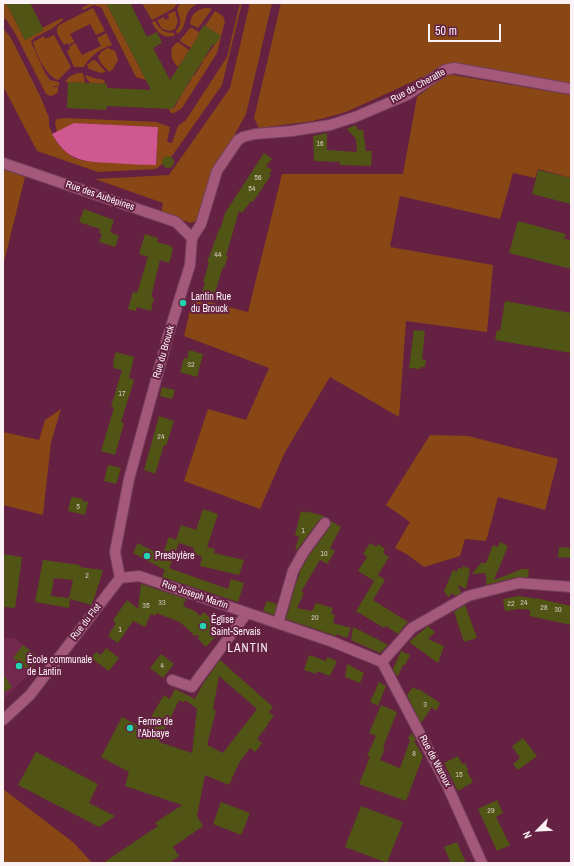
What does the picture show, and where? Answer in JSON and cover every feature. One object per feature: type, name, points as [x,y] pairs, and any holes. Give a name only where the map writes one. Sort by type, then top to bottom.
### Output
[{"type":"street","name":"Rue de Cheratte","points":[[243,137],[255,134],[292,131],[330,125],[356,117],[407,95],[445,70],[454,68],[571,89]]},
{"type":"street","name":"Rue du Brouck","points":[[120,578],[115,552],[127,486],[168,336],[190,265],[192,238],[201,224],[218,171],[238,140],[243,137]]},
{"type":"street","name":"Rue des Aubépines","points":[[3,163],[176,222],[192,238]]},
{"type":"street","points":[[278,623],[292,571],[325,523]]},
{"type":"street","name":"Rue Joseph Martin","points":[[120,578],[139,576],[333,642],[382,662]]},
{"type":"street","name":"Rue du Flot","points":[[3,720],[30,695],[120,578]]},
{"type":"street","points":[[382,662],[412,628],[468,596],[520,583],[571,587]]},
{"type":"street","points":[[172,680],[192,687],[247,613]]},
{"type":"street","name":"Rue de Waroux","points":[[382,662],[447,785],[482,863]]},
{"type":"shaded area","points":[[3,3],[6,3],[25,40],[43,30],[42,28],[62,18],[63,20],[53,28],[34,38],[31,42],[45,73],[50,80],[59,82],[59,86],[53,86],[58,87],[58,92],[54,95],[50,96],[46,94],[16,35],[6,19],[3,19]]},
{"type":"shaded area","points":[[91,3],[106,3],[146,80],[136,77],[101,7],[94,5],[83,10],[82,8]]},
{"type":"shaded area","points":[[142,3],[178,3],[173,9],[152,20]]},
{"type":"shaded area","points":[[180,3],[200,3],[190,9],[181,31],[177,34],[176,31],[180,26],[180,21],[177,9]]},
{"type":"shaded area","points":[[240,3],[242,3],[222,85],[172,156],[156,169],[98,172],[37,151],[3,86],[3,28],[11,38],[41,98],[49,118],[49,126],[57,143],[67,153],[74,158],[85,161],[156,165],[158,127],[74,123],[57,132],[55,123],[57,119],[65,118],[156,122],[170,127],[167,142],[172,143],[178,126],[186,120],[227,57]]},
{"type":"shaded area","points":[[250,3],[272,3],[246,114],[229,145],[196,221],[191,223],[161,213],[163,203],[95,179],[169,175],[230,88]]},
{"type":"shaded area","points":[[281,3],[571,3],[571,85],[452,64],[346,112],[313,121],[259,128],[254,118]]},
{"type":"shaded area","points":[[93,8],[105,31],[96,35],[90,24],[70,34],[82,55],[101,46],[97,38],[106,33],[112,45],[96,53],[89,59],[84,67],[74,67],[67,51],[70,49],[69,47],[75,43],[74,42],[68,45],[67,43],[64,45],[58,35],[57,27]]},
{"type":"shaded area","points":[[208,8],[212,9],[198,28],[190,24],[193,15],[198,10]]},
{"type":"shaded area","points":[[175,11],[178,22],[175,29],[170,31],[162,29],[157,20],[164,17],[165,20],[169,18],[168,14]]},
{"type":"shaded area","points":[[215,11],[223,16],[225,21],[217,53],[182,108],[174,113],[171,113],[169,109],[174,108],[181,96],[177,92],[178,90],[183,92],[192,79],[187,75],[194,76],[203,62],[198,59],[200,55],[205,58],[221,36],[205,26]]},
{"type":"shaded area","points":[[155,21],[163,30],[174,33],[175,35],[164,36],[161,34],[152,22]]},
{"type":"shaded area","points":[[190,28],[199,32],[199,35],[191,48],[180,40]]},
{"type":"shaded area","points":[[54,35],[71,67],[58,80],[49,74],[36,52],[33,42],[44,36],[45,39]]},
{"type":"shaded area","points":[[178,42],[189,50],[184,58],[188,62],[182,61],[178,67],[173,61],[171,50]]},
{"type":"shaded area","points":[[108,48],[115,51],[118,60],[113,69],[109,72],[98,57],[101,52]]},
{"type":"shaded area","points":[[95,60],[106,72],[101,73],[89,69],[87,65]]},
{"type":"shaded area","points":[[77,73],[83,73],[85,83],[65,82],[69,77]]},
{"type":"shaded area","points":[[447,74],[571,95],[571,178],[538,169],[535,178],[513,173],[500,219],[400,196],[390,247],[493,265],[487,332],[406,321],[399,417],[330,377],[285,452],[260,509],[184,481],[208,409],[246,420],[269,368],[184,336],[193,298],[248,312],[282,174],[403,174],[417,97]]},
{"type":"shaded area","points":[[85,76],[104,80],[105,84],[90,83]]},
{"type":"shaded area","points":[[74,123],[158,127],[156,165],[92,162],[84,161],[70,155],[58,143],[52,134]]},
{"type":"shaded area","points":[[3,169],[25,177],[3,266]]},
{"type":"shaded area","points":[[61,409],[51,442],[43,515],[3,505],[3,432],[39,440],[45,420]]},
{"type":"shaded area","points":[[430,435],[468,436],[558,459],[545,510],[498,497],[486,541],[465,539],[460,556],[424,567],[408,555],[395,548],[410,522],[386,505]]},
{"type":"shaded area","name":"École communale de Lantin","points":[[3,637],[14,638],[41,659],[30,673],[3,700]]},
{"type":"shaded area","points":[[3,789],[74,843],[92,863],[3,863]]},
{"type":"building","points":[[6,3],[30,3],[44,30],[25,40]]},
{"type":"building","points":[[106,3],[130,3],[147,37],[157,32],[162,43],[153,48],[170,80],[204,25],[221,36],[215,45],[213,44],[173,108],[107,106],[106,110],[67,108],[68,82],[107,84],[107,88],[151,90]]},
{"type":"building","points":[[355,125],[359,130],[363,130],[366,151],[372,151],[371,166],[340,165],[340,162],[314,161],[313,136],[327,133],[327,150],[357,152],[356,139],[347,129]]},
{"type":"building","points":[[264,153],[272,159],[266,166],[272,170],[269,174],[271,175],[253,202],[251,201],[242,213],[239,211],[226,256],[228,257],[224,268],[223,267],[214,296],[202,292],[205,283],[203,282],[209,263],[207,263],[225,213]]},
{"type":"building","points":[[170,156],[173,157],[173,167],[166,168],[163,167],[162,160],[163,157]]},
{"type":"building","points":[[538,170],[571,178],[571,204],[532,194]]},
{"type":"building","points":[[84,209],[114,220],[110,232],[119,236],[115,247],[99,242],[102,234],[99,233],[100,229],[79,222]]},
{"type":"building","points":[[518,221],[566,234],[564,239],[571,240],[571,269],[509,253]]},
{"type":"building","points":[[145,234],[158,238],[157,242],[171,246],[173,250],[169,263],[160,260],[151,297],[154,298],[151,311],[137,307],[136,311],[128,309],[133,292],[137,293],[148,257],[139,254]]},
{"type":"building","points":[[505,301],[571,313],[571,353],[495,340],[497,330],[500,331]]},
{"type":"building","points":[[414,330],[425,331],[422,359],[426,360],[425,367],[421,367],[421,369],[409,368]]},
{"type":"building","points":[[189,350],[203,354],[197,377],[180,372],[184,358],[187,359]]},
{"type":"building","points":[[116,352],[134,357],[129,378],[134,380],[121,422],[124,423],[115,455],[101,451],[114,408],[111,407],[122,370],[113,368]]},
{"type":"building","points":[[162,387],[175,390],[172,399],[160,396]]},
{"type":"building","points":[[159,416],[174,421],[166,446],[164,445],[155,474],[144,470]]},
{"type":"building","points":[[108,465],[121,468],[116,484],[104,481]]},
{"type":"building","points":[[71,498],[83,499],[82,501],[88,502],[85,515],[68,511]]},
{"type":"building","points":[[203,509],[218,514],[207,547],[215,549],[214,553],[244,560],[239,575],[200,566],[202,557],[193,553],[194,548],[179,543],[169,568],[228,589],[231,579],[244,583],[238,602],[162,577],[165,570],[133,553],[138,543],[162,556],[169,537],[176,540],[181,525],[196,530]]},
{"type":"building","points":[[301,511],[306,513],[306,511],[324,517],[320,519],[297,550],[295,550],[299,537],[295,535]]},
{"type":"building","points":[[331,521],[341,527],[330,548],[335,551],[327,564],[320,560],[301,592],[304,593],[297,608],[312,611],[316,603],[333,608],[331,614],[335,615],[333,623],[351,628],[347,638],[336,634],[336,636],[286,619],[300,574],[299,573],[308,557],[330,527]]},
{"type":"building","points":[[500,542],[508,546],[494,580],[522,569],[529,569],[528,577],[517,577],[486,585],[487,582],[485,573],[472,574],[481,563],[486,563],[493,545],[498,547]]},
{"type":"building","points":[[370,543],[376,547],[378,544],[385,549],[383,553],[389,557],[374,581],[358,571],[367,557],[363,554]]},
{"type":"building","points":[[559,547],[571,548],[571,558],[558,557]]},
{"type":"building","points":[[3,554],[22,557],[15,608],[3,607]]},
{"type":"building","points":[[43,560],[103,570],[91,605],[70,599],[69,608],[35,602]],"holes":[[[54,578],[73,580],[69,598],[51,596]]]},
{"type":"building","points":[[463,566],[470,569],[466,589],[458,585],[461,593],[455,596],[453,593],[448,597],[444,591],[453,570],[457,572],[458,568],[462,569]]},
{"type":"building","points":[[378,575],[385,580],[373,600],[408,622],[398,634],[386,626],[384,628],[356,611]]},
{"type":"building","points":[[141,584],[186,599],[183,606],[195,611],[200,616],[204,612],[222,630],[206,647],[198,639],[199,636],[195,636],[180,622],[156,613],[155,616],[151,614],[145,627],[133,621],[118,643],[108,636],[116,623],[113,620],[127,600],[138,609]]},
{"type":"building","points":[[518,596],[571,606],[571,625],[530,616],[530,610],[519,609],[505,611],[503,599]]},
{"type":"building","points":[[267,601],[277,604],[274,615],[263,611]]},
{"type":"building","points":[[465,605],[477,638],[464,642],[454,612]]},
{"type":"building","points":[[428,626],[435,632],[428,639],[444,646],[438,663],[409,642]]},
{"type":"building","points":[[353,627],[388,645],[380,653],[351,640]]},
{"type":"building","points":[[23,645],[40,658],[30,671],[13,658]]},
{"type":"building","points":[[106,648],[119,658],[109,671],[91,658],[96,652],[101,655]]},
{"type":"building","points":[[401,651],[410,655],[398,676],[393,669]]},
{"type":"building","points":[[161,654],[174,664],[163,678],[150,668]]},
{"type":"building","points":[[309,655],[326,661],[327,657],[337,661],[330,676],[317,671],[316,674],[304,670]]},
{"type":"building","name":"Ferme de l'Abbaye","points":[[220,660],[273,707],[269,712],[274,716],[257,739],[262,743],[255,752],[250,748],[239,763],[229,785],[205,775],[197,816],[203,826],[173,847],[179,856],[169,863],[103,863],[158,826],[155,823],[182,805],[125,786],[129,772],[101,757],[122,717],[144,729],[164,695],[170,699],[175,689],[195,699],[204,682]],"holes":[[[219,676],[257,709],[223,753],[207,745],[216,711],[213,709]],[[179,700],[184,703],[185,700],[197,709],[192,753],[159,742]]]},
{"type":"building","points":[[347,664],[364,673],[360,683],[345,677]]},
{"type":"building","points":[[3,674],[12,687],[3,693]]},
{"type":"building","points":[[379,682],[386,686],[378,706],[370,702]]},
{"type":"building","points":[[413,687],[418,690],[419,689],[440,703],[436,711],[432,707],[421,723],[407,695]]},
{"type":"building","points":[[381,705],[397,712],[383,747],[385,749],[380,760],[400,768],[410,741],[408,738],[412,733],[416,740],[414,741],[423,756],[406,801],[359,784],[370,757],[367,756],[376,736],[369,733]]},
{"type":"building","points":[[523,738],[537,756],[518,770],[513,764],[520,758],[512,746]]},
{"type":"building","points":[[36,752],[98,784],[89,803],[115,816],[99,827],[18,785]]},
{"type":"building","points":[[458,756],[462,764],[465,763],[468,770],[467,771],[473,782],[458,791],[444,763]]},
{"type":"building","points":[[497,800],[503,813],[496,817],[510,845],[497,851],[478,809]]},
{"type":"building","points":[[221,802],[250,813],[241,835],[213,824]]},
{"type":"building","points":[[361,806],[403,822],[387,863],[345,847]]},
{"type":"building","points":[[457,842],[466,863],[451,863],[444,847]]},
{"type":"place","name":"Lantin Rue du Brouck","points":[[183,303]]},
{"type":"place","name":"Presbytère","points":[[147,556]]},
{"type":"place","name":"Église Saint-Servais","points":[[203,626]]},
{"type":"place","name":"École communale de Lantin","points":[[19,666]]},
{"type":"place","name":"Ferme de l'Abbaye","points":[[130,728]]},
{"type":"district","name":"LANTIN","points":[[248,649]]}]
